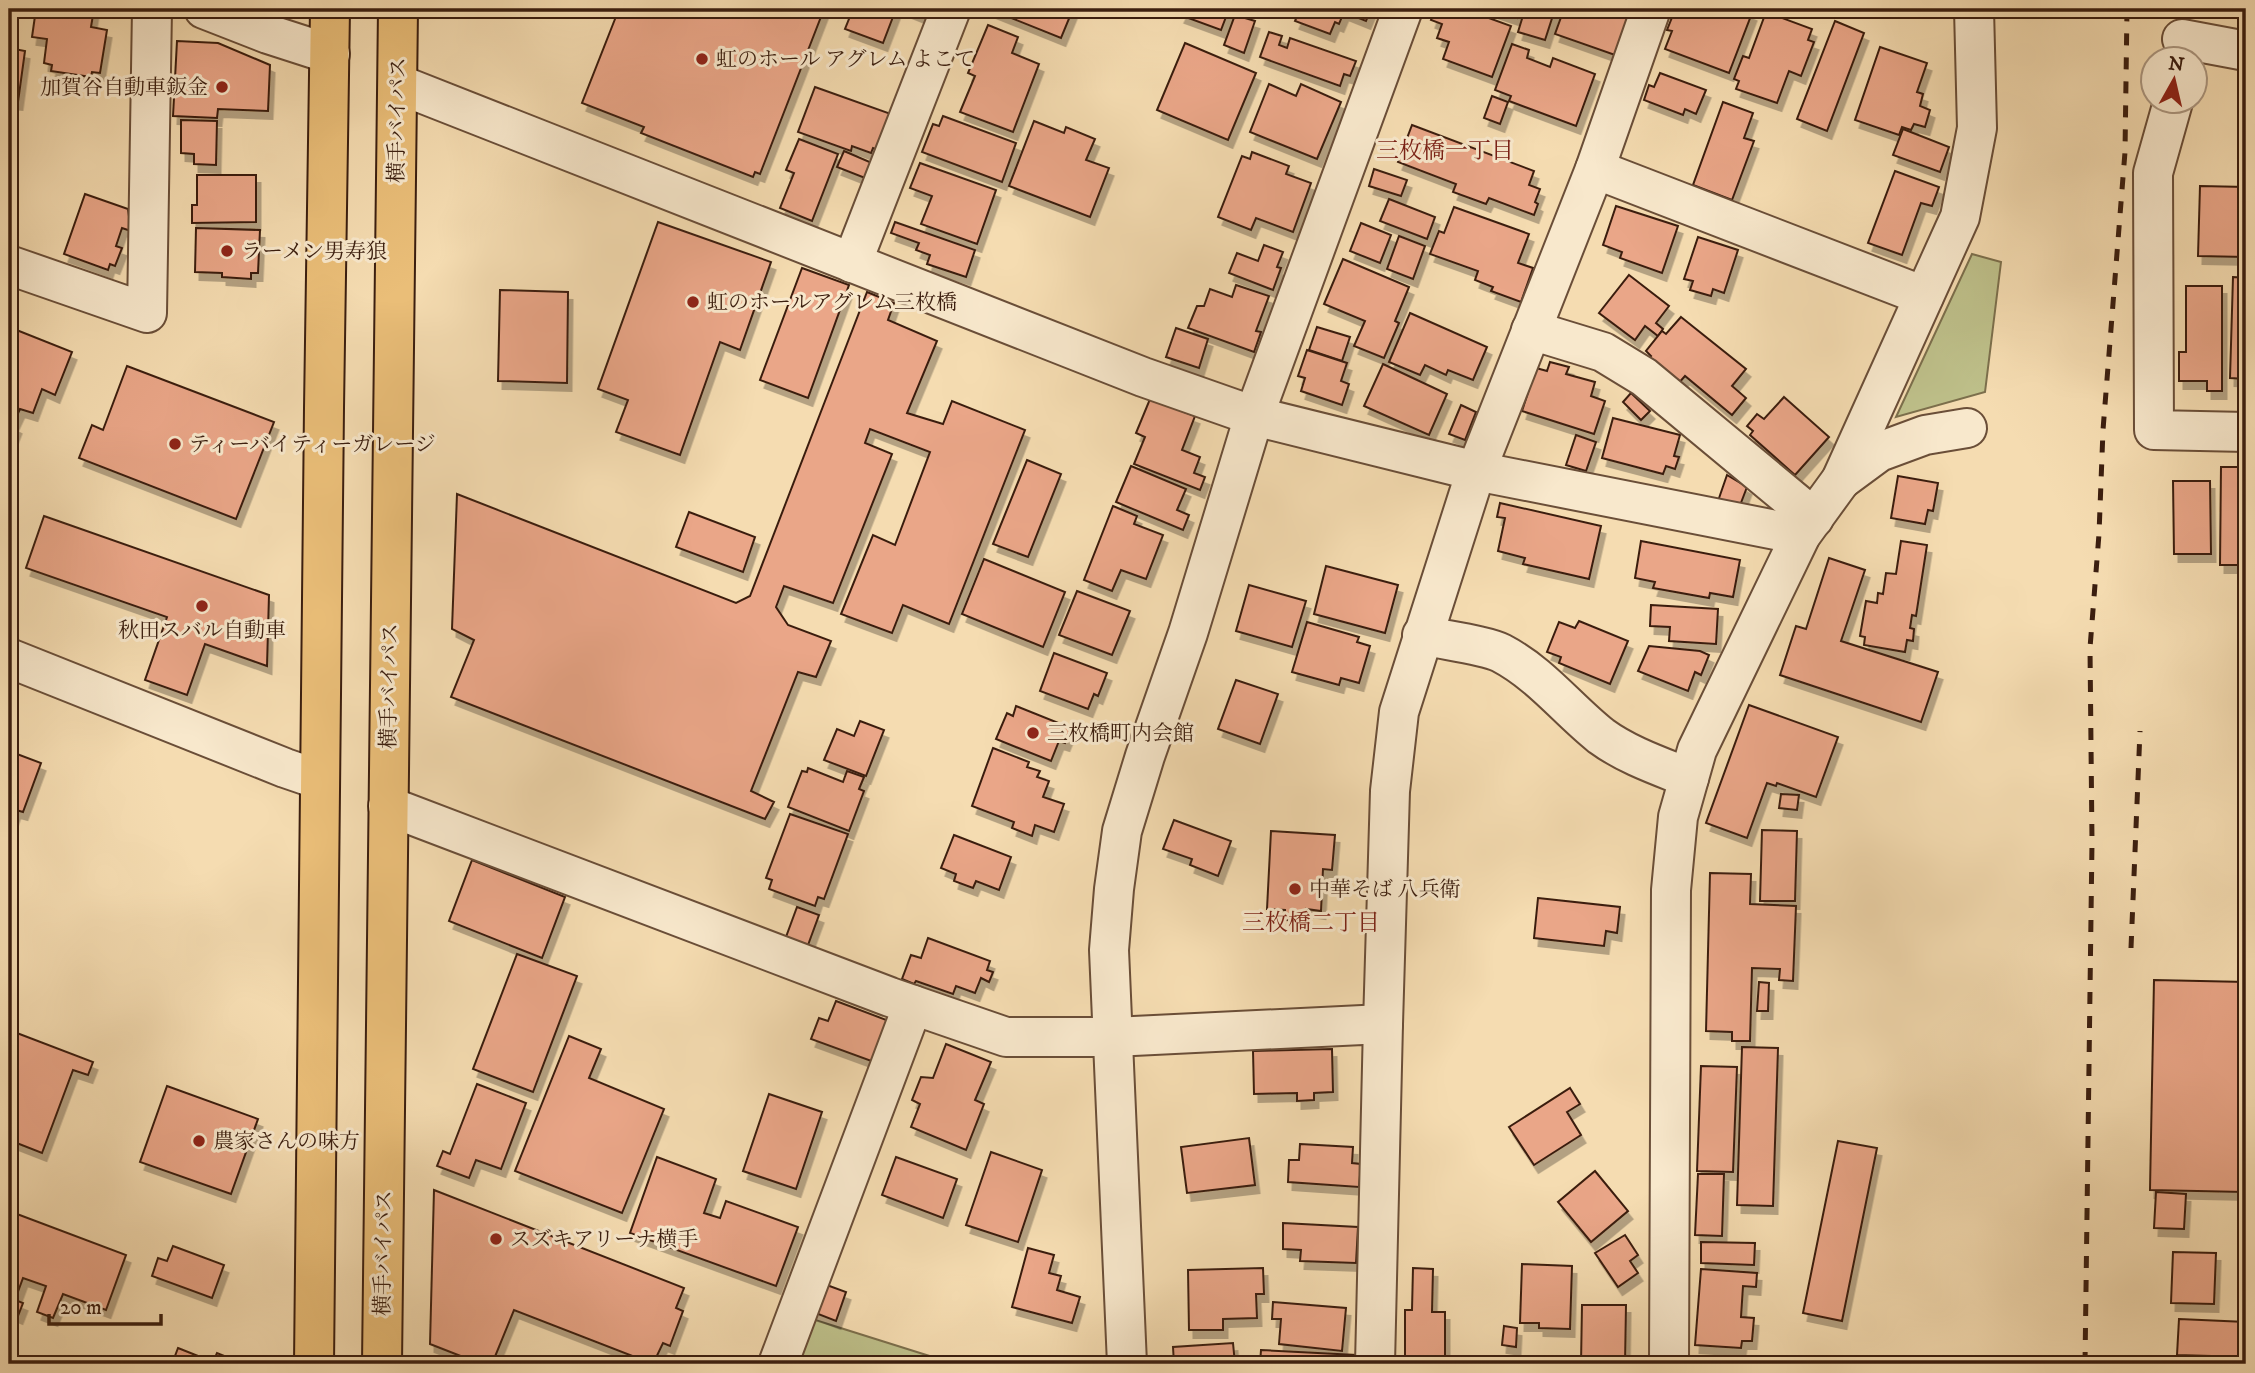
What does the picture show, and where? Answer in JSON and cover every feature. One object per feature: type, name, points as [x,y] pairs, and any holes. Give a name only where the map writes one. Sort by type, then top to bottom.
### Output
[{"type":"highway","points":[[314,1364],[330,9]]},
{"type":"highway","name":"横手バイパス","points":[[383,1364],[398,9]]},
{"type":"street","points":[[9,264],[147,313],[152,9]]},
{"type":"street","points":[[204,9],[330,54]]},
{"type":"street","points":[[852,263],[951,9]]},
{"type":"street","points":[[1127,1364],[1109,950],[1122,831],[1144,756],[1188,633],[1254,416],[1403,9]]},
{"type":"street","points":[[1376,1364],[1390,791],[1399,712],[1476,471],[1595,169],[1651,9]]},
{"type":"street","points":[[1669,1364],[1671,890],[1678,817],[1697,750],[1807,526],[1841,480],[1960,217],[1977,128],[1974,9]]},
{"type":"street","points":[[2182,36],[2246,51]]},
{"type":"street","points":[[398,84],[1143,377],[1254,416],[1476,471],[1807,526]]},
{"type":"street","points":[[2169,116],[2153,173],[2154,430],[2246,432]]},
{"type":"street","points":[[1595,169],[1924,296]]},
{"type":"street","points":[[1531,331],[1603,352],[1644,377],[1807,526]]},
{"type":"street","points":[[1841,480],[1880,452],[1925,435],[1967,428]]},
{"type":"street","points":[[1422,635],[1498,652],[1523,666],[1601,735],[1632,755],[1689,778]]},
{"type":"street","points":[[9,658],[320,780]]},
{"type":"street","points":[[388,806],[913,1005],[1006,1037],[1113,1037],[1383,1024]]},
{"type":"street","points":[[778,1364],[913,1005]]},
{"type":"green space","points":[[1972,254],[2001,262],[1985,392],[1896,417]]},
{"type":"green space","points":[[812,1319],[955,1364],[794,1364]]},
{"type":"building","points":[[36,9],[94,9],[91,27],[107,30],[100,73],[92,72],[91,77],[51,71],[52,65],[44,63],[47,39],[32,37]]},
{"type":"building","name":"虹のホール アグレム よこて","points":[[622,9],[824,9],[760,174],[755,172],[753,177],[641,133],[644,127],[582,103],[617,14]]},
{"type":"building","points":[[853,9],[896,9],[883,43],[845,29]]},
{"type":"building","points":[[905,9],[928,9],[925,17]]},
{"type":"building","points":[[989,9],[1073,9],[1061,38]]},
{"type":"building","points":[[1183,9],[1229,9],[1221,30],[1180,15]]},
{"type":"building","points":[[1300,9],[1371,9],[1366,21],[1344,12],[1339,24],[1335,22],[1330,34],[1295,21]]},
{"type":"building","points":[[1435,9],[1464,9],[1511,26],[1492,77],[1443,59],[1449,42],[1437,38],[1442,24],[1431,20]]},
{"type":"building","points":[[1490,9],[1520,9],[1517,18]]},
{"type":"building","points":[[1525,9],[1555,9],[1545,40],[1518,32]]},
{"type":"building","points":[[1564,9],[1631,9],[1615,55],[1555,34]]},
{"type":"building","points":[[1681,9],[1740,9],[1752,13],[1729,73],[1665,49],[1672,31],[1667,30],[1675,10],[1680,12]]},
{"type":"building","points":[[1766,12],[1812,29],[1808,40],[1814,42],[1801,76],[1789,71],[1777,103],[1736,89],[1739,81],[1734,79],[1743,56],[1749,58]]},
{"type":"building","points":[[1235,15],[1255,21],[1244,53],[1224,45]]},
{"type":"building","points":[[1835,21],[1864,33],[1827,131],[1797,119]]},
{"type":"building","points":[[988,25],[1018,37],[1012,53],[1039,64],[1013,132],[960,112],[975,76],[968,73]]},
{"type":"building","points":[[1269,32],[1282,36],[1279,45],[1287,48],[1290,38],[1356,61],[1350,76],[1344,74],[1340,86],[1260,57]]},
{"type":"building","name":"加賀谷自動車鈑金","points":[[177,41],[218,43],[270,65],[268,111],[218,109],[217,118],[173,116]]},
{"type":"building","points":[[1185,43],[1256,73],[1228,140],[1157,110]]},
{"type":"building","points":[[1512,44],[1529,50],[1527,58],[1550,67],[1553,58],[1595,74],[1576,126],[1509,101],[1511,96],[1495,90]]},
{"type":"building","points":[[1880,47],[1927,63],[1917,92],[1923,94],[1920,106],[1930,110],[1925,127],[1914,124],[1911,130],[1902,127],[1899,135],[1855,120]]},
{"type":"building","points":[[9,48],[25,51],[18,102],[9,101]]},
{"type":"building","points":[[1660,73],[1706,90],[1696,114],[1685,109],[1683,115],[1644,100],[1649,85],[1654,87]]},
{"type":"building","points":[[1269,84],[1296,96],[1301,84],[1341,102],[1317,159],[1250,132]]},
{"type":"building","points":[[815,87],[891,114],[878,150],[873,148],[871,153],[852,146],[851,151],[798,132]]},
{"type":"building","points":[[1492,96],[1508,102],[1500,124],[1484,118]]},
{"type":"building","points":[[1723,102],[1753,113],[1744,138],[1754,141],[1732,200],[1693,185]]},
{"type":"building","points":[[943,116],[1016,143],[1002,182],[922,152],[933,124],[939,126]]},
{"type":"building","points":[[181,120],[217,121],[216,165],[194,164],[194,154],[181,153]]},
{"type":"building","points":[[1034,121],[1064,133],[1066,127],[1095,139],[1086,160],[1109,168],[1090,217],[1009,186]]},
{"type":"building","points":[[1412,125],[1534,171],[1529,185],[1540,189],[1534,215],[1489,198],[1486,204],[1453,192],[1456,184],[1398,162]]},
{"type":"building","points":[[1903,129],[1949,147],[1940,172],[1893,155]]},
{"type":"building","points":[[799,139],[838,154],[812,221],[780,208],[794,173],[786,170]]},
{"type":"building","points":[[844,151],[872,163],[865,178],[837,167]]},
{"type":"building","points":[[1252,152],[1289,166],[1286,174],[1311,183],[1293,232],[1256,218],[1251,230],[1218,217],[1242,156],[1250,159]]},
{"type":"building","points":[[920,163],[996,190],[977,244],[921,224],[932,196],[910,188]]},
{"type":"building","points":[[1374,169],[1407,180],[1401,196],[1369,186]]},
{"type":"building","points":[[1895,171],[1939,187],[1932,206],[1921,203],[1902,255],[1868,243]]},
{"type":"building","points":[[197,175],[256,175],[256,222],[192,223],[192,205],[197,205]]},
{"type":"building","points":[[2200,186],[2246,187],[2246,257],[2198,256]]},
{"type":"building","points":[[85,194],[128,209],[131,231],[122,228],[116,246],[122,248],[115,266],[110,264],[108,270],[64,254]]},
{"type":"building","points":[[1389,199],[1435,217],[1427,239],[1380,221]]},
{"type":"building","points":[[1616,206],[1678,226],[1662,273],[1620,258],[1622,252],[1603,245]]},
{"type":"building","points":[[1454,207],[1529,234],[1518,263],[1533,268],[1521,302],[1491,291],[1493,287],[1475,280],[1478,271],[1430,254],[1439,231],[1444,233]]},
{"type":"building","name":"虹のホールアグレム三枚橋","points":[[658,222],[771,262],[740,350],[720,342],[680,455],[616,432],[628,400],[598,389]]},
{"type":"building","points":[[895,222],[975,250],[966,277],[927,264],[930,255],[916,250],[919,243],[891,233]]},
{"type":"building","points":[[1361,223],[1391,235],[1380,263],[1350,251]]},
{"type":"building","name":"ラーメン男寿狼","points":[[196,228],[260,230],[258,273],[251,273],[251,279],[222,277],[222,273],[195,272]]},
{"type":"building","points":[[1399,236],[1425,246],[1413,279],[1387,269]]},
{"type":"building","points":[[1698,237],[1738,250],[1724,293],[1713,289],[1711,296],[1690,290],[1693,281],[1684,279]]},
{"type":"building","points":[[1264,245],[1283,252],[1277,267],[1281,268],[1273,290],[1229,273],[1237,253],[1258,261]]},
{"type":"building","points":[[1343,259],[1409,287],[1395,321],[1399,323],[1384,358],[1354,346],[1365,321],[1324,304]]},
{"type":"building","points":[[802,268],[849,285],[808,398],[760,380]]},
{"type":"building","points":[[1629,275],[1669,306],[1656,323],[1663,329],[1658,336],[1645,326],[1635,340],[1599,313]]},
{"type":"building","points":[[2233,277],[2246,278],[2246,379],[2230,378]]},
{"type":"building","points":[[1236,285],[1269,296],[1256,331],[1261,332],[1254,352],[1188,328],[1197,306],[1204,306],[1210,289],[1232,297]]},
{"type":"building","points":[[2186,286],[2222,286],[2222,391],[2207,391],[2207,381],[2179,381],[2179,352],[2186,352]]},
{"type":"building","points":[[500,290],[568,292],[567,383],[498,381]]},
{"type":"building","points":[[867,292],[894,303],[888,320],[937,341],[907,413],[943,424],[952,401],[1025,430],[949,624],[903,605],[892,633],[841,614],[873,535],[895,545],[930,452],[870,429],[865,443],[892,454],[833,603],[784,586],[776,607],[788,625],[831,641],[816,677],[798,672],[751,791],[774,802],[765,819],[451,697],[474,640],[452,629],[457,494],[736,603],[750,596]]},
{"type":"building","points":[[1410,313],[1487,347],[1473,380],[1448,370],[1446,375],[1425,365],[1420,375],[1389,362]]},
{"type":"building","points":[[1681,317],[1746,369],[1732,386],[1746,398],[1732,415],[1685,376],[1677,385],[1647,360],[1651,356],[1646,351],[1662,331],[1666,334]]},
{"type":"building","points":[[9,327],[72,352],[55,395],[42,389],[33,413],[20,409],[13,424],[17,426],[13,436],[9,434]]},
{"type":"building","points":[[1317,327],[1350,337],[1342,361],[1309,350]]},
{"type":"building","points":[[1176,328],[1208,339],[1199,368],[1166,357]]},
{"type":"building","points":[[1307,350],[1347,363],[1341,381],[1349,384],[1342,405],[1301,391],[1305,378],[1298,376]]},
{"type":"building","points":[[1550,362],[1569,367],[1566,374],[1595,382],[1591,396],[1605,401],[1594,434],[1522,411],[1536,368],[1547,371]]},
{"type":"building","points":[[1383,364],[1447,394],[1429,435],[1364,406]]},
{"type":"building","name":"ティーバイティーガレージ","points":[[127,366],[274,422],[236,519],[79,458],[92,425],[103,430]]},
{"type":"building","points":[[1631,393],[1650,411],[1641,420],[1623,402]]},
{"type":"building","points":[[1784,397],[1829,437],[1795,475],[1750,435],[1753,431],[1747,426],[1757,414],[1764,419]]},
{"type":"building","points":[[1150,399],[1195,416],[1182,450],[1200,457],[1194,473],[1205,477],[1200,490],[1134,464],[1145,437],[1136,433]]},
{"type":"building","points":[[1461,405],[1476,412],[1465,440],[1449,434]]},
{"type":"building","points":[[1613,418],[1680,435],[1674,456],[1679,457],[1675,469],[1666,466],[1663,474],[1602,458]]},
{"type":"building","points":[[1576,435],[1596,442],[1586,471],[1566,465]]},
{"type":"building","points":[[1027,460],[1061,474],[1028,557],[993,544]]},
{"type":"building","points":[[1131,466],[1186,489],[1177,510],[1189,515],[1183,530],[1116,502]]},
{"type":"building","points":[[2221,467],[2246,467],[2246,565],[2220,565]]},
{"type":"building","points":[[1727,475],[1747,487],[1739,508],[1718,501]]},
{"type":"building","points":[[1898,476],[1938,483],[1933,511],[1928,510],[1925,524],[1891,518]]},
{"type":"building","points":[[2173,481],[2210,481],[2211,554],[2174,554]]},
{"type":"building","points":[[1500,503],[1601,526],[1589,579],[1523,564],[1525,558],[1498,551],[1505,518],[1497,517]]},
{"type":"building","points":[[1113,506],[1137,516],[1134,524],[1163,535],[1146,579],[1121,570],[1112,591],[1084,580]]},
{"type":"building","points":[[689,512],[755,537],[743,572],[676,547]]},
{"type":"building","name":"秋田スバル自動車","points":[[44,516],[269,595],[267,666],[205,644],[187,695],[145,680],[167,617],[26,568]]},
{"type":"building","points":[[1641,541],[1740,560],[1733,597],[1710,593],[1709,598],[1653,588],[1655,582],[1635,578]]},
{"type":"building","points":[[1901,541],[1927,545],[1916,616],[1912,615],[1910,628],[1914,629],[1913,641],[1907,640],[1905,652],[1864,645],[1865,637],[1860,636],[1866,601],[1877,603],[1878,593],[1883,594],[1886,573],[1896,574]]},
{"type":"building","points":[[1829,558],[1865,570],[1841,641],[1938,672],[1921,722],[1780,675],[1796,626],[1806,629]]},
{"type":"building","points":[[984,559],[1065,592],[1043,647],[962,614]]},
{"type":"building","points":[[1326,566],[1398,585],[1385,633],[1314,614]]},
{"type":"building","points":[[1249,585],[1306,601],[1292,647],[1236,631]]},
{"type":"building","points":[[1077,591],[1130,611],[1112,655],[1059,635]]},
{"type":"building","points":[[1651,605],[1718,609],[1716,644],[1669,641],[1670,627],[1650,626]]},
{"type":"building","points":[[1579,621],[1628,641],[1610,684],[1559,663],[1561,657],[1547,652],[1559,622],[1575,628]]},
{"type":"building","points":[[1307,622],[1359,637],[1357,642],[1370,646],[1359,683],[1341,678],[1339,685],[1292,672]]},
{"type":"building","points":[[1649,646],[1700,651],[1709,655],[1701,675],[1695,672],[1688,691],[1638,671]]},
{"type":"building","points":[[1054,653],[1107,673],[1098,696],[1094,694],[1088,709],[1040,691]]},
{"type":"building","points":[[1236,680],[1278,694],[1260,744],[1218,729]]},
{"type":"building","points":[[1749,705],[1838,737],[1816,797],[1777,783],[1776,786],[1767,783],[1747,838],[1706,823]]},
{"type":"building","name":"三枚橋町内会館","points":[[1016,706],[1071,728],[1065,743],[1059,741],[1051,761],[996,739],[1007,713],[1013,716]]},
{"type":"building","points":[[860,721],[884,730],[866,776],[824,760],[837,729],[854,736]]},
{"type":"building","points":[[993,748],[1029,762],[1027,767],[1040,771],[1037,777],[1049,781],[1043,797],[1064,804],[1054,832],[1035,825],[1032,836],[1012,828],[1014,822],[972,806]]},
{"type":"building","points":[[9,751],[41,763],[23,812],[16,810],[9,829]]},
{"type":"building","points":[[808,768],[843,782],[847,771],[864,777],[859,789],[864,791],[849,831],[788,807],[802,771],[807,772]]},
{"type":"building","points":[[1781,794],[1799,795],[1797,810],[1779,808]]},
{"type":"building","points":[[790,814],[848,834],[824,899],[818,897],[815,906],[769,889],[772,880],[766,878]]},
{"type":"building","points":[[1174,820],[1231,841],[1218,876],[1190,865],[1192,859],[1163,849]]},
{"type":"building","points":[[1762,830],[1797,831],[1795,901],[1760,901]]},
{"type":"building","name":"中華そば 八兵衛","points":[[1271,831],[1335,835],[1332,870],[1323,869],[1321,911],[1306,909],[1305,921],[1285,920],[1285,910],[1267,909]]},
{"type":"building","points":[[954,835],[1011,857],[999,890],[976,881],[973,888],[954,881],[956,874],[941,868]]},
{"type":"building","points":[[472,860],[565,897],[542,958],[449,921]]},
{"type":"building","points":[[1710,873],[1751,874],[1750,904],[1796,906],[1793,981],[1779,980],[1780,969],[1752,968],[1750,1041],[1732,1041],[1732,1032],[1706,1031]]},
{"type":"building","points":[[1538,898],[1620,907],[1617,933],[1606,931],[1604,946],[1534,938]]},
{"type":"building","points":[[797,907],[819,915],[808,945],[786,937]]},
{"type":"building","points":[[928,938],[990,961],[987,970],[993,972],[989,982],[981,978],[975,993],[956,986],[953,994],[902,979],[911,955],[921,958]]},
{"type":"building","points":[[517,954],[577,976],[533,1092],[473,1069]]},
{"type":"building","points":[[2154,980],[2246,982],[2244,1192],[2150,1190]]},
{"type":"building","points":[[1759,982],[1769,983],[1768,1011],[1757,1011]]},
{"type":"building","points":[[836,1001],[889,1021],[874,1062],[811,1039],[819,1018],[828,1021]]},
{"type":"building","points":[[9,1030],[93,1062],[88,1075],[73,1070],[42,1153],[9,1140]]},
{"type":"building","points":[[569,1036],[601,1049],[589,1078],[664,1109],[622,1213],[515,1171]]},
{"type":"building","points":[[946,1044],[991,1062],[975,1100],[984,1104],[966,1150],[911,1127],[920,1104],[912,1100],[921,1077],[933,1078]]},
{"type":"building","points":[[1742,1047],[1778,1048],[1773,1206],[1737,1205]]},
{"type":"building","points":[[1332,1049],[1333,1092],[1314,1093],[1314,1100],[1297,1101],[1297,1093],[1254,1094],[1253,1051]]},
{"type":"building","points":[[1701,1066],[1737,1067],[1733,1172],[1697,1171]]},
{"type":"building","points":[[477,1084],[526,1103],[501,1169],[476,1160],[469,1178],[437,1166],[443,1151],[450,1154]]},
{"type":"building","name":"農家さんの味方","points":[[167,1086],[258,1119],[231,1194],[140,1162]]},
{"type":"building","points":[[1570,1088],[1580,1104],[1567,1112],[1581,1135],[1534,1165],[1509,1127]]},
{"type":"building","points":[[769,1094],[822,1112],[796,1189],[743,1171]]},
{"type":"building","points":[[1249,1138],[1255,1185],[1187,1193],[1181,1147]]},
{"type":"building","points":[[1838,1141],[1877,1148],[1842,1321],[1803,1313]]},
{"type":"building","points":[[1300,1144],[1353,1147],[1352,1163],[1361,1164],[1359,1187],[1288,1182],[1289,1160],[1299,1160]]},
{"type":"building","points":[[991,1152],[1042,1170],[1018,1242],[966,1225]]},
{"type":"building","points":[[657,1157],[716,1179],[704,1213],[720,1218],[726,1201],[798,1227],[776,1286],[630,1233]]},
{"type":"building","points":[[896,1157],[957,1179],[943,1218],[882,1195]]},
{"type":"building","points":[[1595,1171],[1628,1211],[1591,1242],[1558,1202]]},
{"type":"building","points":[[1698,1174],[1724,1174],[1722,1236],[1695,1235]]},
{"type":"building","name":"スズキアリーナ横手","points":[[434,1190],[684,1288],[676,1308],[683,1311],[670,1346],[663,1343],[653,1364],[514,1310],[492,1364],[481,1364],[430,1344]]},
{"type":"building","points":[[2156,1192],[2186,1194],[2184,1229],[2154,1228]]},
{"type":"building","points":[[9,1211],[126,1255],[106,1310],[63,1294],[53,1318],[37,1312],[46,1286],[23,1278],[15,1300],[23,1303],[18,1316],[9,1312]]},
{"type":"building","points":[[1283,1223],[1358,1227],[1356,1263],[1300,1261],[1301,1250],[1283,1249]]},
{"type":"building","points":[[1625,1235],[1638,1255],[1630,1261],[1638,1273],[1618,1287],[1595,1253]]},
{"type":"building","points":[[1701,1242],[1755,1243],[1754,1265],[1701,1263]]},
{"type":"building","points":[[173,1246],[224,1265],[212,1298],[152,1276],[158,1258],[167,1261]]},
{"type":"building","points":[[1028,1248],[1054,1255],[1049,1273],[1061,1276],[1057,1290],[1080,1297],[1072,1323],[1012,1307]]},
{"type":"building","points":[[2173,1252],[2216,1253],[2214,1304],[2171,1303]]},
{"type":"building","points":[[1522,1264],[1572,1266],[1570,1329],[1539,1328],[1539,1323],[1520,1323]]},
{"type":"building","points":[[1263,1268],[1264,1294],[1256,1294],[1257,1318],[1223,1319],[1223,1330],[1189,1330],[1188,1270]]},
{"type":"building","points":[[1413,1268],[1433,1269],[1432,1312],[1445,1312],[1445,1359],[1405,1358],[1405,1310],[1412,1310]]},
{"type":"building","points":[[1701,1269],[1757,1273],[1756,1287],[1743,1286],[1741,1317],[1754,1318],[1752,1341],[1742,1341],[1741,1348],[1695,1345]]},
{"type":"building","points":[[824,1284],[846,1292],[836,1321],[813,1312]]},
{"type":"building","points":[[1273,1302],[1346,1308],[1342,1351],[1279,1344],[1281,1319],[1272,1319]]},
{"type":"building","points":[[1582,1305],[1626,1305],[1625,1364],[1581,1364]]},
{"type":"building","points":[[2179,1319],[2246,1322],[2246,1357],[2177,1355]]},
{"type":"building","points":[[1504,1326],[1517,1328],[1516,1347],[1502,1345]]},
{"type":"building","points":[[1233,1343],[1235,1364],[1174,1364],[1173,1347]]},
{"type":"building","points":[[178,1348],[213,1362],[217,1353],[244,1364],[172,1364]]},
{"type":"building","points":[[1261,1350],[1356,1355],[1355,1364],[1260,1364]]},
{"type":"building","points":[[2172,1362],[2231,1364],[2171,1364]]},
{"type":"railway","points":[[2085,1364],[2092,842],[2090,648],[2099,534],[2103,430],[2125,152],[2127,9]]},
{"type":"railway","points":[[2131,948],[2140,731]]},
{"type":"place","name":"虹のホール アグレム よこて","points":[[702,59]]},
{"type":"place","name":"加賀谷自動車鈑金","points":[[222,87]]},
{"type":"place","name":"ラーメン男寿狼","points":[[227,251]]},
{"type":"place","name":"虹のホールアグレム三枚橋","points":[[693,302]]},
{"type":"place","name":"ティーバイティーガレージ","points":[[175,444]]},
{"type":"place","name":"秋田スバル自動車","points":[[202,606]]},
{"type":"place","name":"三枚橋町内会館","points":[[1033,733]]},
{"type":"place","name":"中華そば 八兵衛","points":[[1295,889]]},
{"type":"place","name":"農家さんの味方","points":[[199,1141]]},
{"type":"place","name":"スズキアリーナ横手","points":[[496,1239]]},
{"type":"district","name":"三枚橋一丁目","points":[[1445,150]]},
{"type":"district","name":"三枚橋二丁目","points":[[1311,922]]}]
